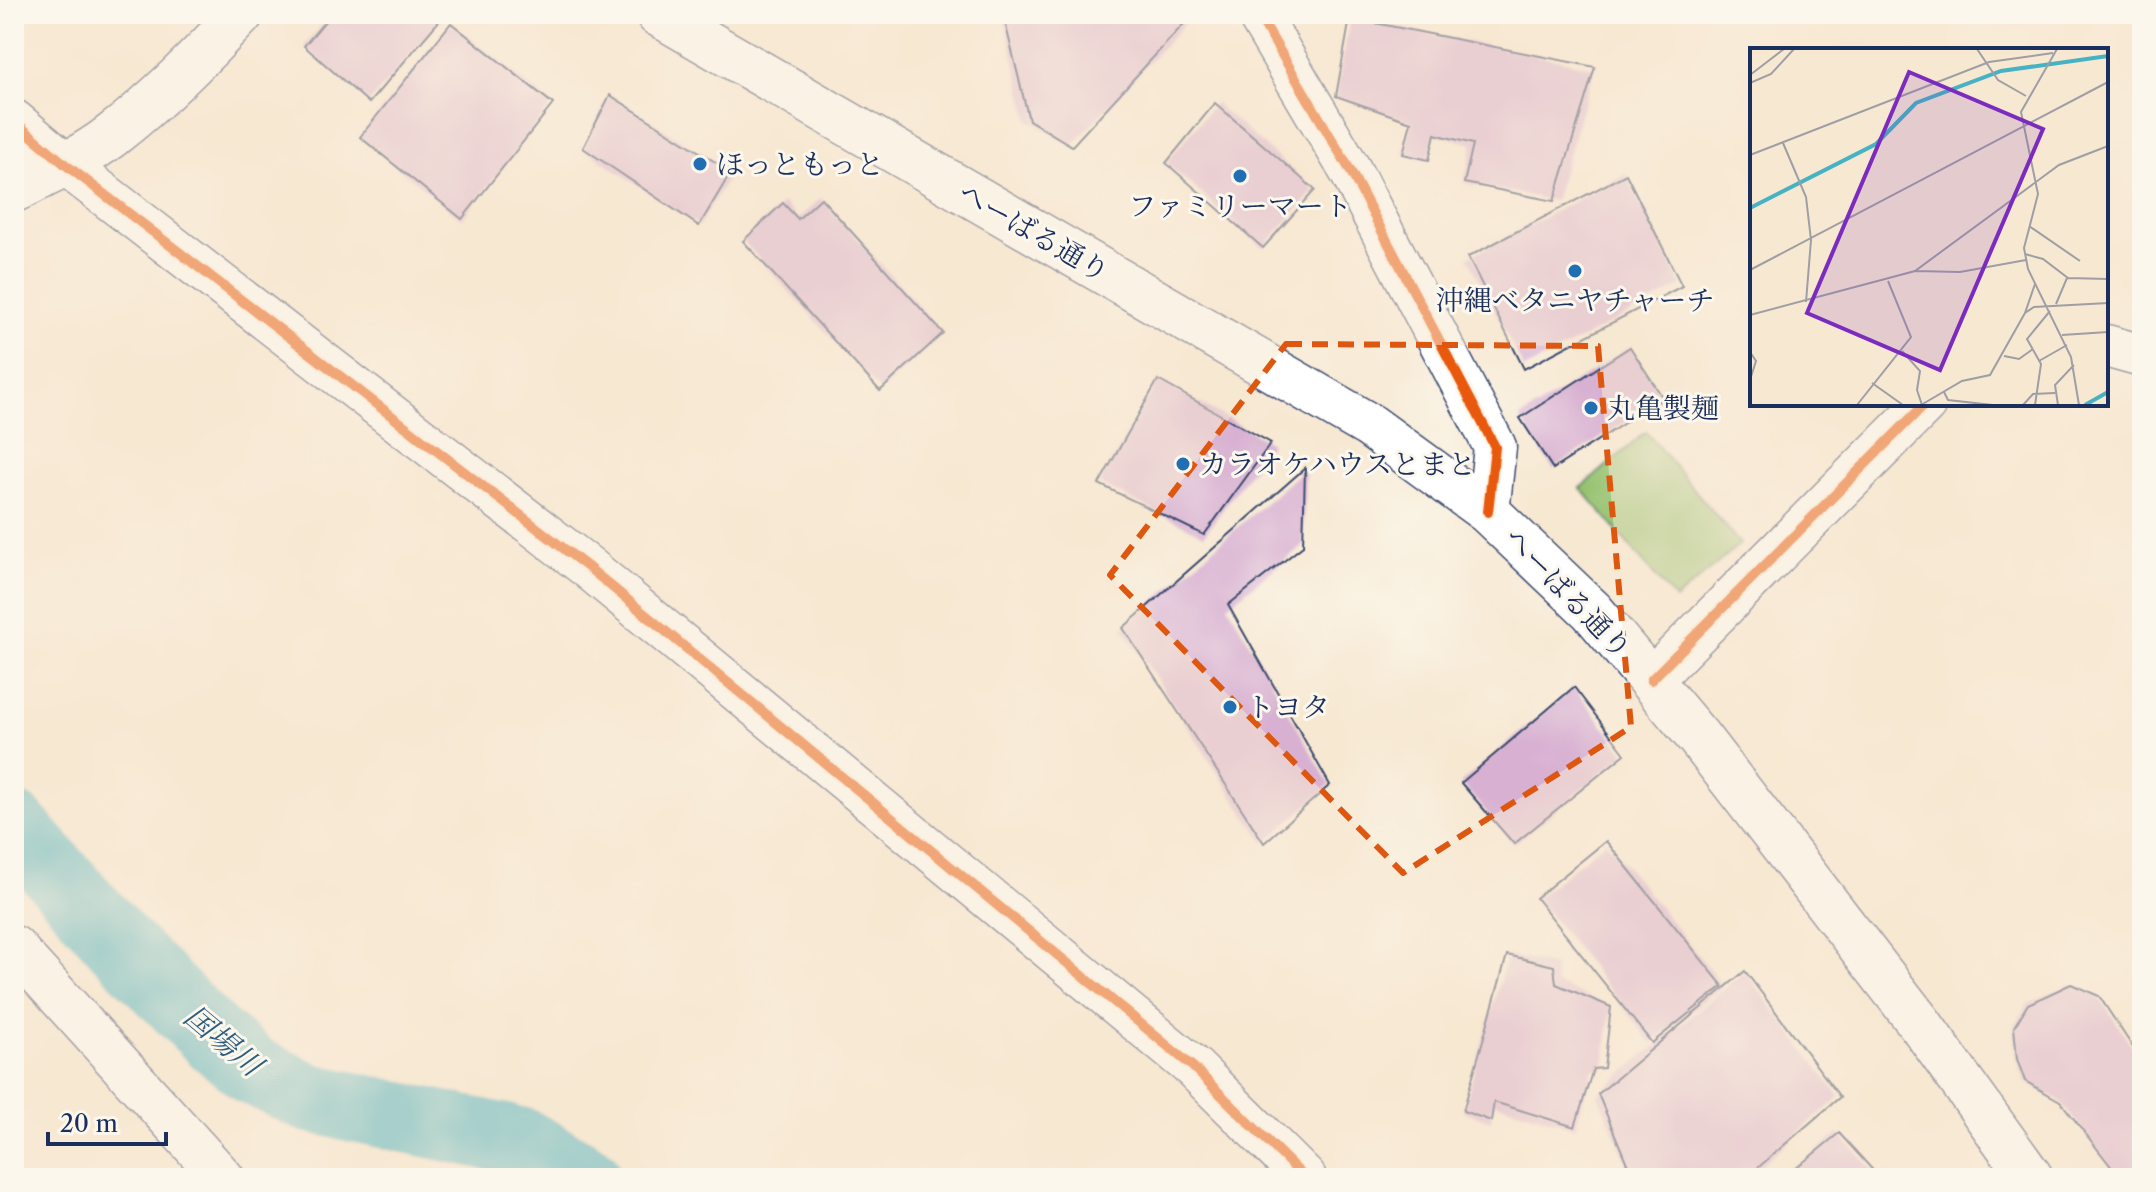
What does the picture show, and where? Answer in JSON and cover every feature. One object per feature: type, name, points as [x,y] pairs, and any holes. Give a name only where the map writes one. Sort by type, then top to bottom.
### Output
[{"type":"main road","points":[[14,190],[66,165],[109,137],[164,91],[241,14]]},
{"type":"main road","name":"へーばる通り","points":[[658,14],[1370,426],[1488,512],[1592,611],[1699,738],[1921,1025],[2031,1178]]},
{"type":"street","points":[[1258,14],[1350,170],[1495,447],[1488,512]]},
{"type":"street","points":[[14,121],[66,165],[589,568],[1193,1067],[1305,1178]]},
{"type":"street","points":[[1651,680],[1923,406]]},
{"type":"street","points":[[14,947],[223,1178]]},
{"type":"highlighted area","points":[[1286,344],[1598,346],[1631,727],[1403,873],[1110,575]]},
{"type":"green space","points":[[1646,432],[1740,544],[1675,600],[1581,488]]},
{"type":"building","points":[[331,14],[445,14],[369,103],[304,46]]},
{"type":"building","points":[[1003,14],[1193,14],[1072,146],[1029,120]]},
{"type":"building","points":[[1350,18],[1595,67],[1554,201],[1464,183],[1473,144],[1435,134],[1429,160],[1403,154],[1411,122],[1336,96]]},
{"type":"building","points":[[451,23],[553,104],[462,219],[360,137]]},
{"type":"building","points":[[610,95],[731,172],[699,226],[583,148]]},
{"type":"building","points":[[1215,103],[1315,190],[1263,248],[1166,163]]},
{"type":"building","name":"沖縄ベタニヤチャーチ","points":[[1626,174],[1682,286],[1524,369],[1468,257]]},
{"type":"building","points":[[821,198],[943,333],[880,391],[743,241],[783,203],[798,219]]},
{"type":"building","name":"丸亀製麺","points":[[1630,347],[1663,398],[1553,469],[1520,418]]},
{"type":"building","name":"カラオケハウスとまと","points":[[1158,380],[1271,443],[1204,535],[1099,484]]},
{"type":"building","name":"トヨタ","points":[[1305,468],[1303,546],[1228,605],[1330,785],[1264,843],[1123,628]]},
{"type":"building","points":[[1574,687],[1625,754],[1514,844],[1461,783]]},
{"type":"building","points":[[1606,841],[1723,986],[1652,1043],[1536,898]]},
{"type":"building","points":[[1507,955],[1554,966],[1556,984],[1611,1007],[1604,1068],[1593,1069],[1575,1127],[1494,1102],[1491,1121],[1463,1111]]},
{"type":"building","points":[[1745,971],[1840,1097],[1746,1178],[1633,1178],[1598,1094]]},
{"type":"building","points":[[2071,984],[2099,996],[2142,1061],[2140,1178],[2120,1178],[2060,1101],[2025,1081],[2017,1059],[2014,1027],[2028,1004]]},
{"type":"building","points":[[1839,1133],[1880,1178],[1784,1178]]},
{"type":"waterway","name":"国場川","points":[[14,827],[124,949],[213,1038],[254,1071],[310,1098],[521,1142],[587,1178]]},
{"type":"cycle path","points":[[1258,14],[1350,170],[1495,447],[1488,512]]},
{"type":"cycle path","points":[[14,121],[66,165],[589,568],[1193,1067],[1305,1178]]},
{"type":"cycle path","points":[[1651,680],[1923,406]]},
{"type":"place","name":"ほっともっと","points":[[700,164]]},
{"type":"place","name":"ファミリーマート","points":[[1240,176]]},
{"type":"place","name":"沖縄ベタニヤチャーチ","points":[[1575,271]]},
{"type":"place","name":"丸亀製麺","points":[[1591,408]]},
{"type":"place","name":"カラオケハウスとまと","points":[[1183,464]]},
{"type":"place","name":"トヨタ","points":[[1230,707]]}]
